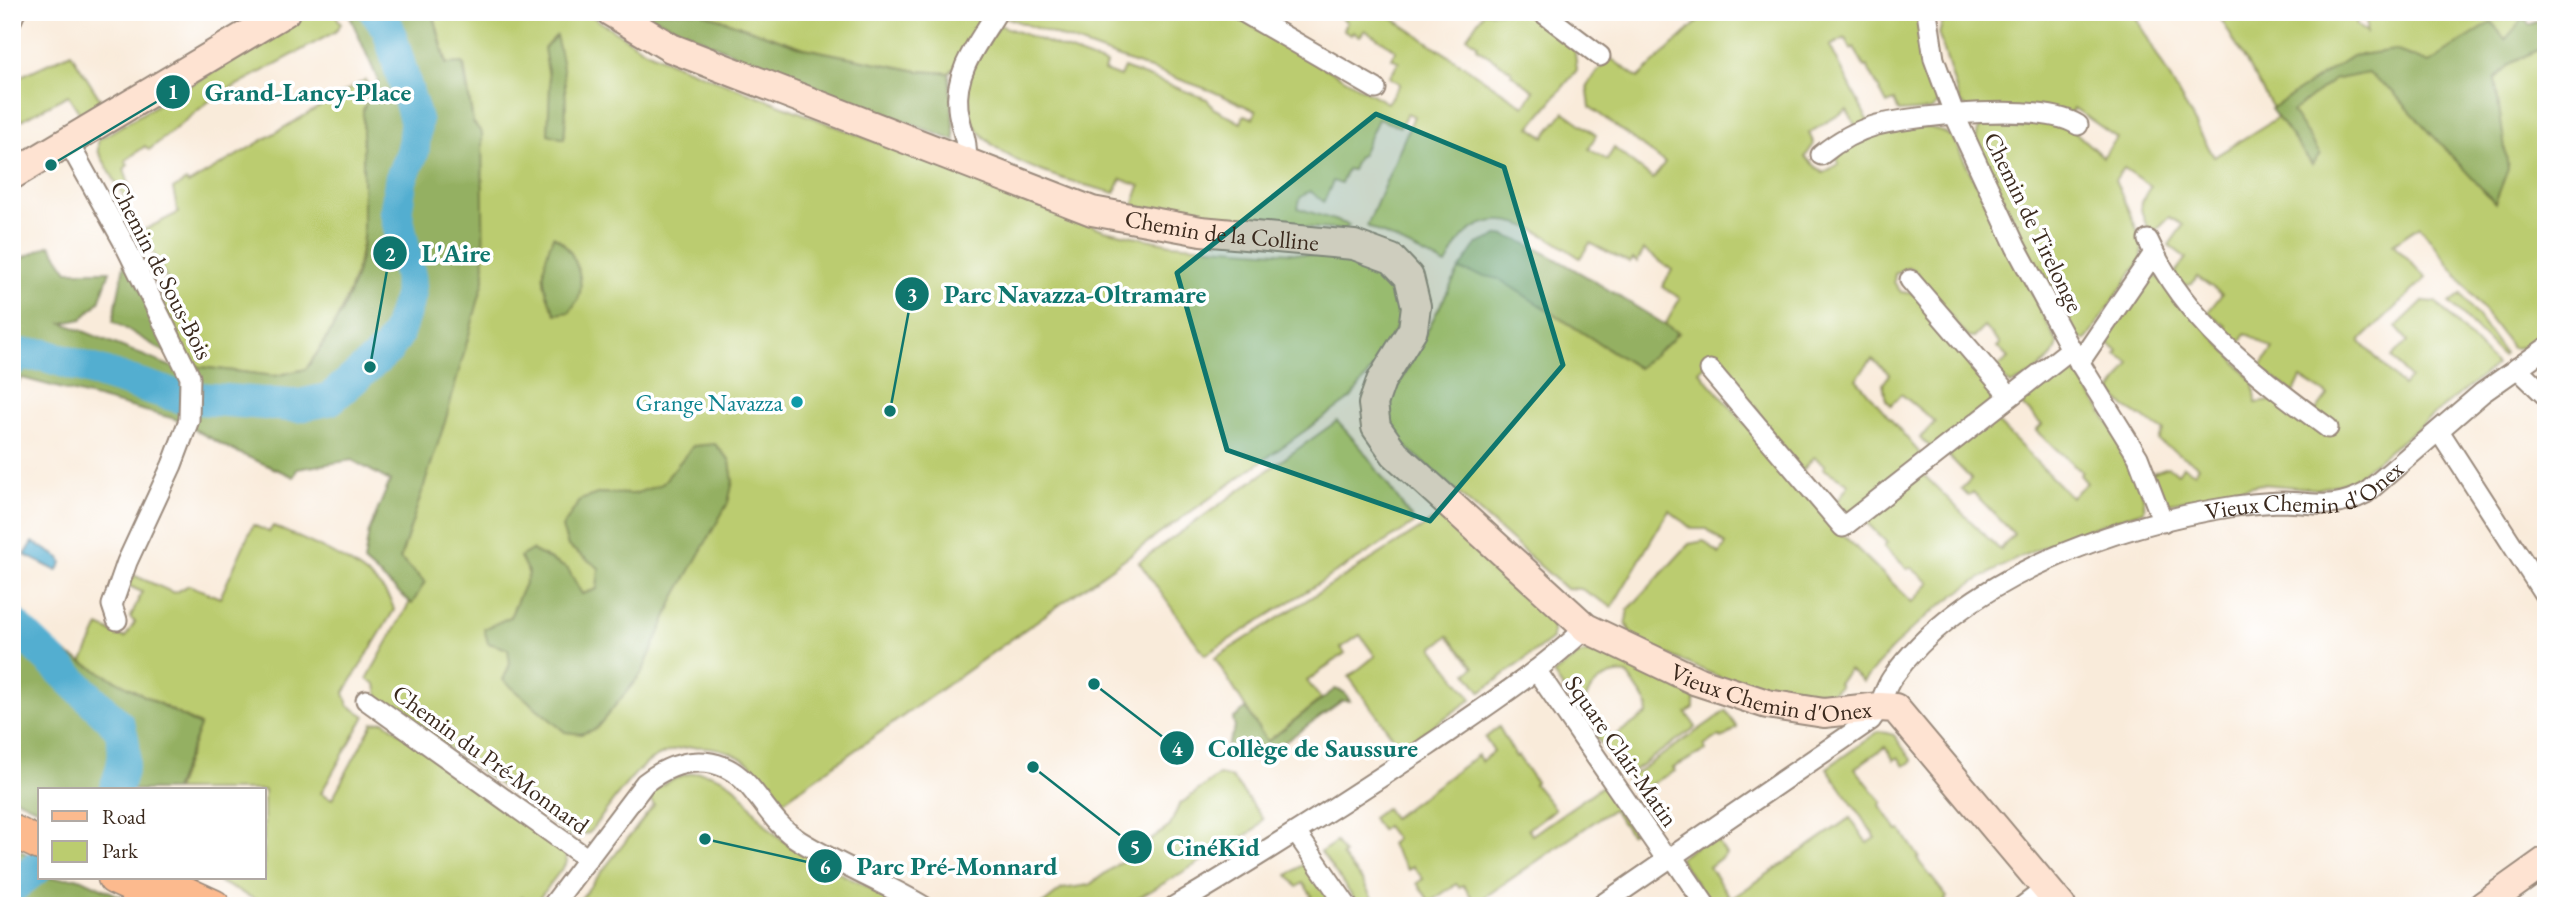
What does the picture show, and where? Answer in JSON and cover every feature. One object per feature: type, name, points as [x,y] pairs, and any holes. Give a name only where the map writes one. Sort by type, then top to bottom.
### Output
[{"type":"main road","points":[[12,813],[38,824]]},
{"type":"main road","points":[[12,831],[38,843]]},
{"type":"main road","points":[[118,880],[174,906]]},
{"type":"main road","points":[[157,880],[214,906]]},
{"type":"street","points":[[12,19],[15,12]]},
{"type":"street","points":[[15,166],[68,142],[285,12]]},
{"type":"street","name":"Chemin de la Colline","points":[[611,12],[671,48],[1092,211],[1201,231],[1354,245],[1392,258],[1413,287],[1416,316],[1409,336],[1377,391],[1374,415],[1381,436],[1395,454],[1586,628]]},
{"type":"street","points":[[966,162],[968,143],[958,112],[958,86],[967,61],[997,12]]},
{"type":"street","points":[[1243,12],[1376,89]]},
{"type":"street","points":[[1542,12],[1600,55]]},
{"type":"street","name":"Chemin de Tirelonge","points":[[1927,12],[1934,59],[1955,116],[2016,247],[2075,356],[2138,457],[2163,522]]},
{"type":"street","name":"Chemin de Tirelonge","points":[[1821,155],[1842,138],[1875,126],[1955,116],[2026,114],[2061,117],[2078,125]]},
{"type":"street","name":"Chemin de Sous-Bois","points":[[68,142],[153,298],[190,377],[189,420],[172,465],[127,562],[112,605],[117,620]]},
{"type":"street","name":"Chemin de Tirelonge","points":[[1710,370],[1843,527],[2010,396],[2075,356],[2151,246],[2217,339],[2271,386],[2328,428]]},
{"type":"street","points":[[1910,280],[2010,396]]},
{"type":"street","name":"Vieux Chemin d'Onex","points":[[1586,628],[1696,681],[1766,705],[1824,713],[1880,706],[1891,678],[1913,653],[1950,618],[1993,589],[2055,556],[2163,522],[2264,502],[2316,506],[2349,501],[2366,493],[2516,368],[2546,348]]},
{"type":"street","points":[[2516,368],[2546,396]]},
{"type":"street","points":[[2439,431],[2546,597]]},
{"type":"street","points":[[1175,906],[1297,834],[1536,670],[1586,628]]},
{"type":"street","name":"Square Clair-Matin","points":[[1536,670],[1706,906]]},
{"type":"street","name":"Chemin du Pré-Monnard","points":[[366,699],[588,859]]},
{"type":"street","points":[[1880,706],[1895,708],[1901,713],[2054,897],[2023,906]]},
{"type":"street","name":"Square Clair-Matin","points":[[1600,906],[1871,720],[1880,706]]},
{"type":"street","name":"Chemin du Pré-Monnard","points":[[552,906],[645,783],[662,771],[682,763],[707,762],[733,771],[742,778],[774,820],[798,840],[923,906]]},
{"type":"street","points":[[1297,834],[1347,906]]},
{"type":"street","points":[[2493,902],[2546,861]]},
{"type":"highlighted area","points":[[1376,114],[1504,167],[1563,365],[1430,521],[1227,450],[1177,273]]},
{"type":"green space","points":[[312,12],[334,12],[341,24],[335,32],[213,98],[149,150],[145,146],[125,161],[128,165],[124,169],[133,197],[128,204],[98,151],[98,140]]},
{"type":"green space","points":[[348,12],[433,12],[446,64],[463,63],[473,122],[482,133],[484,280],[445,422],[400,559],[425,582],[412,604],[364,562],[369,531],[390,481],[352,460],[297,469],[294,477],[234,451],[175,419],[22,378],[12,391],[12,263],[50,245],[68,271],[110,271],[99,302],[82,319],[63,323],[182,371],[185,380],[201,383],[192,366],[275,376],[306,369],[342,310],[355,278],[363,243],[363,110],[378,80]]},
{"type":"green space","points":[[433,12],[585,12],[646,51],[675,64],[1104,230],[1171,244],[1356,258],[1382,270],[1397,285],[1402,302],[1399,321],[1378,360],[1351,398],[782,802],[759,772],[743,759],[713,748],[682,748],[652,759],[633,776],[589,833],[570,836],[378,697],[376,684],[367,679],[411,600],[425,582],[400,559],[415,512],[473,123],[464,64],[447,64]]},
{"type":"green space","points":[[641,12],[700,12],[804,48],[918,71],[949,73],[955,141],[750,61]]},
{"type":"green space","points":[[700,12],[983,12],[985,16],[964,57],[949,73],[918,71],[804,48]]},
{"type":"green space","points":[[1004,12],[1228,12],[1387,103],[1400,84],[1389,77],[1399,62],[1392,58],[1396,50],[1365,30],[1360,36],[1353,32],[1351,35],[1343,29],[1347,22],[1332,12],[1383,12],[1524,106],[1534,91],[1511,74],[1512,71],[1476,48],[1478,45],[1467,37],[1484,12],[1531,12],[1574,45],[1577,70],[1530,127],[1544,137],[1564,112],[1596,135],[1589,149],[1607,160],[1614,148],[1653,179],[1665,163],[1590,107],[1587,85],[1609,57],[1638,78],[1708,12],[1919,12],[1939,103],[1931,110],[1899,112],[1894,101],[1887,104],[1867,66],[1864,67],[1854,47],[1851,49],[1845,38],[1830,46],[1869,123],[1856,127],[1847,110],[1809,133],[1814,144],[1805,157],[1823,173],[1838,164],[1837,153],[1894,128],[1924,127],[1939,130],[1953,138],[2058,344],[2051,357],[2024,379],[2010,384],[1994,371],[2008,358],[1997,347],[2000,344],[1984,327],[1973,338],[1967,337],[1913,269],[1906,268],[1895,274],[1894,282],[1901,292],[1916,294],[1994,388],[1994,396],[1990,404],[1932,448],[1920,438],[1935,422],[1901,394],[1891,405],[1886,400],[1883,384],[1890,374],[1872,359],[1856,379],[1924,458],[1849,513],[1841,513],[1827,496],[1837,502],[1849,484],[1824,469],[1825,465],[1814,457],[1802,471],[1760,419],[1758,410],[1749,400],[1746,403],[1726,382],[1730,371],[1716,355],[1699,371],[1845,537],[1912,602],[1930,583],[1910,567],[1908,569],[1884,547],[1887,543],[1865,521],[1923,474],[2000,550],[2014,534],[1973,492],[1968,496],[1961,489],[1971,479],[1947,454],[1993,418],[2071,497],[2087,483],[2080,475],[2082,472],[2036,431],[2042,425],[2017,399],[2053,371],[2065,368],[2079,376],[2130,461],[2143,496],[2144,511],[2062,539],[1989,573],[1924,619],[1863,682],[1849,670],[1838,683],[1840,686],[1816,704],[1740,686],[1634,640],[1626,622],[1628,610],[1689,544],[1704,541],[1719,554],[1726,545],[1707,529],[1692,529],[1669,510],[1612,607],[1581,589],[1565,588],[1394,436],[1389,423],[1391,399],[1459,270],[1499,279],[1638,368],[1679,333],[1665,325],[1680,298],[1662,287],[1672,270],[1644,250],[1637,262],[1633,259],[1630,263],[1590,243],[1580,258],[1525,226],[1496,221],[1481,224],[1467,233],[1446,265],[1367,226],[1414,116],[1407,113],[1400,127],[1378,119],[1352,170],[1347,169],[1341,184],[1333,181],[1324,202],[1310,191],[1300,198],[1298,208],[1349,225],[1345,230],[1223,222],[1133,206],[1140,186],[1121,179],[1115,193],[1046,173],[999,149],[981,134],[969,115],[966,92],[970,74],[999,25],[1106,64],[1104,71],[1120,77],[1124,68],[1207,99],[1213,108],[1241,123],[1244,115],[1253,118],[1256,111],[1212,91],[1002,16]]},
{"type":"green space","points":[[1955,12],[2133,12],[2214,157],[2278,117],[2217,12],[2354,12],[2357,25],[2366,33],[2367,12],[2528,12],[2525,17],[2529,25],[2546,18],[2546,336],[2530,347],[2512,348],[2420,226],[2393,244],[2426,278],[2360,341],[2403,386],[2410,378],[2392,357],[2408,341],[2396,327],[2423,301],[2436,302],[2496,365],[2351,481],[2317,489],[2262,484],[2166,504],[2151,473],[2168,467],[2178,473],[2183,466],[2195,473],[2199,466],[2158,441],[2164,431],[2125,407],[2111,392],[2130,363],[2116,354],[2118,351],[2106,343],[2093,363],[2094,352],[2145,278],[2154,276],[2162,279],[2254,382],[2256,403],[2271,401],[2277,396],[2316,411],[2328,395],[2301,378],[2294,393],[2260,368],[2273,349],[2246,333],[2235,350],[2221,334],[2226,326],[2208,312],[2222,294],[2197,277],[2192,284],[2183,286],[2174,274],[2186,258],[2169,245],[2183,225],[2169,217],[2151,235],[2141,205],[2151,186],[2124,168],[2115,180],[2142,241],[2142,258],[2086,340],[2074,336],[2048,293],[1976,140],[1978,130],[1985,123],[1998,119],[2067,125],[2103,157],[2117,138],[2074,108],[2071,113],[1968,108],[1960,102],[1939,35],[1942,22]]},
{"type":"green space","points":[[2525,17],[2529,25],[2546,18],[2546,46],[2511,63],[2495,79],[2508,169],[2495,203],[2390,89],[2368,73],[2333,80],[2292,112],[2320,154],[2312,164],[2271,109],[2352,56],[2395,50],[2429,63],[2492,22],[2505,40]]},
{"type":"green space","points":[[556,36],[565,87],[564,139],[548,134],[550,84],[544,48]]},
{"type":"green space","points":[[71,53],[103,104],[82,117],[68,95],[18,122],[14,110],[12,80]]},
{"type":"green space","points":[[365,80],[372,91],[363,110],[365,196],[362,244],[354,278],[342,310],[325,340],[306,369],[275,376],[192,366],[159,297],[172,289],[142,231],[178,213],[173,189],[186,181],[188,184]]},
{"type":"green space","points":[[1500,235],[1536,248],[1560,261],[1677,332],[1671,341],[1638,368],[1499,279],[1459,270],[1477,244]]},
{"type":"green space","points":[[553,236],[566,246],[571,254],[580,280],[579,297],[570,312],[556,314],[544,284],[544,266]]},
{"type":"green space","points":[[125,260],[177,359],[113,321]]},
{"type":"green space","points":[[2461,294],[2504,353],[2502,356],[2450,303]]},
{"type":"green space","points":[[1337,421],[1362,449],[1415,523],[1205,655],[1139,562]]},
{"type":"green space","points":[[715,444],[730,461],[733,481],[728,503],[675,597],[642,673],[596,729],[581,734],[565,732],[503,680],[510,664],[508,649],[488,643],[484,629],[510,617],[529,574],[520,557],[532,550],[568,569],[582,594],[597,589],[599,568],[568,546],[562,528],[580,500],[600,493],[634,494],[662,484],[693,446]]},
{"type":"green space","points":[[1445,513],[1552,615],[1552,639],[1481,692],[1467,673],[1474,667],[1448,636],[1433,648],[1472,699],[1401,748],[1349,677],[1375,656],[1360,635],[1341,648],[1345,653],[1307,681],[1321,699],[1267,742],[1215,658]]},
{"type":"green space","points":[[253,525],[269,532],[273,526],[324,549],[376,582],[394,610],[344,693],[348,705],[365,716],[321,793],[332,799],[373,723],[384,721],[565,853],[567,862],[534,905],[522,897],[515,906],[269,906],[215,880],[266,880],[266,788],[177,788],[200,725],[82,663],[99,626],[125,638],[135,622],[130,618],[142,592],[125,584],[131,574],[174,593],[189,585],[220,598]]},
{"type":"green space","points":[[12,597],[27,627],[54,647],[200,726],[175,788],[38,788],[38,809],[12,797]]},
{"type":"green space","points":[[1595,651],[1620,659],[1694,696],[1694,708],[1686,713],[1696,727],[1624,777],[1595,735],[1604,729],[1611,738],[1647,714],[1648,705],[1627,674],[1607,677],[1595,685],[1585,702],[1594,714],[1585,721],[1553,674],[1580,654]]},
{"type":"green space","points":[[1335,689],[1344,692],[1350,701],[1342,701],[1258,761],[1238,758],[1227,746],[1235,728],[1233,719],[1246,709],[1267,742]]},
{"type":"green space","points":[[1726,711],[1737,728],[1722,739],[1719,736],[1704,746],[1706,750],[1640,790],[1654,811],[1649,815],[1626,780]]},
{"type":"green space","points":[[1499,727],[1516,757],[1518,756],[1536,782],[1534,784],[1555,809],[1528,829],[1532,835],[1604,785],[1635,830],[1630,834],[1613,809],[1476,903],[1463,885],[1459,887],[1456,884],[1430,902],[1417,883],[1423,879],[1413,866],[1408,870],[1390,844],[1396,839],[1386,826],[1381,830],[1372,818],[1386,808],[1393,818],[1478,755],[1481,761],[1494,752],[1485,738]]},
{"type":"green space","points":[[1879,731],[1894,735],[1912,761],[1904,766],[1898,757],[1894,760],[1885,747],[1855,768],[1882,802],[1880,805],[1898,831],[1901,830],[1919,857],[1917,859],[1947,897],[1945,900],[1949,906],[1921,906],[1917,900],[1907,906],[1711,906],[1679,858],[1713,834],[1726,854],[1709,867],[1731,899],[1850,818],[1867,843],[1876,838],[1827,768]]},
{"type":"green space","points":[[700,772],[715,775],[735,787],[763,822],[786,843],[906,906],[575,906],[654,805],[647,796],[671,780]]},
{"type":"green space","points":[[1219,775],[1232,778],[1263,819],[1256,829],[1125,906],[1040,906],[1062,889],[1089,885],[1170,826],[1179,805]]},
{"type":"green space","points":[[1336,842],[1344,854],[1342,856],[1363,882],[1376,906],[1359,906],[1321,852]]},
{"type":"green space","points":[[12,847],[38,859],[38,880],[84,880],[141,906],[12,906]]},
{"type":"green space","points":[[1307,862],[1336,906],[1310,906],[1307,901],[1312,896],[1303,883],[1297,887],[1288,875]]},
{"type":"water","points":[[33,542],[60,558],[62,563],[57,571],[25,555]]},
{"type":"waterway","points":[[12,360],[23,355],[44,355],[180,397],[297,406],[330,399],[387,350],[397,335],[410,295],[410,278],[396,211],[401,179],[413,151],[416,121],[388,28],[376,12]]},
{"type":"waterway","points":[[12,623],[119,726],[124,758],[116,788]]},
{"type":"waterway","points":[[12,887],[38,867]]},
{"type":"place","name":"Grand-Lancy-Place","points":[[51,165]]},
{"type":"place","name":"L'Aire","points":[[370,367]]},
{"type":"place","name":"Grange Navazza","points":[[797,402]]},
{"type":"place","name":"Parc Navazza-Oltramare","points":[[890,411]]},
{"type":"place","name":"Collège de Saussure","points":[[1094,684]]},
{"type":"place","name":"CinéKid","points":[[1033,767]]},
{"type":"place","name":"Parc Pré-Monnard","points":[[705,839]]}]
